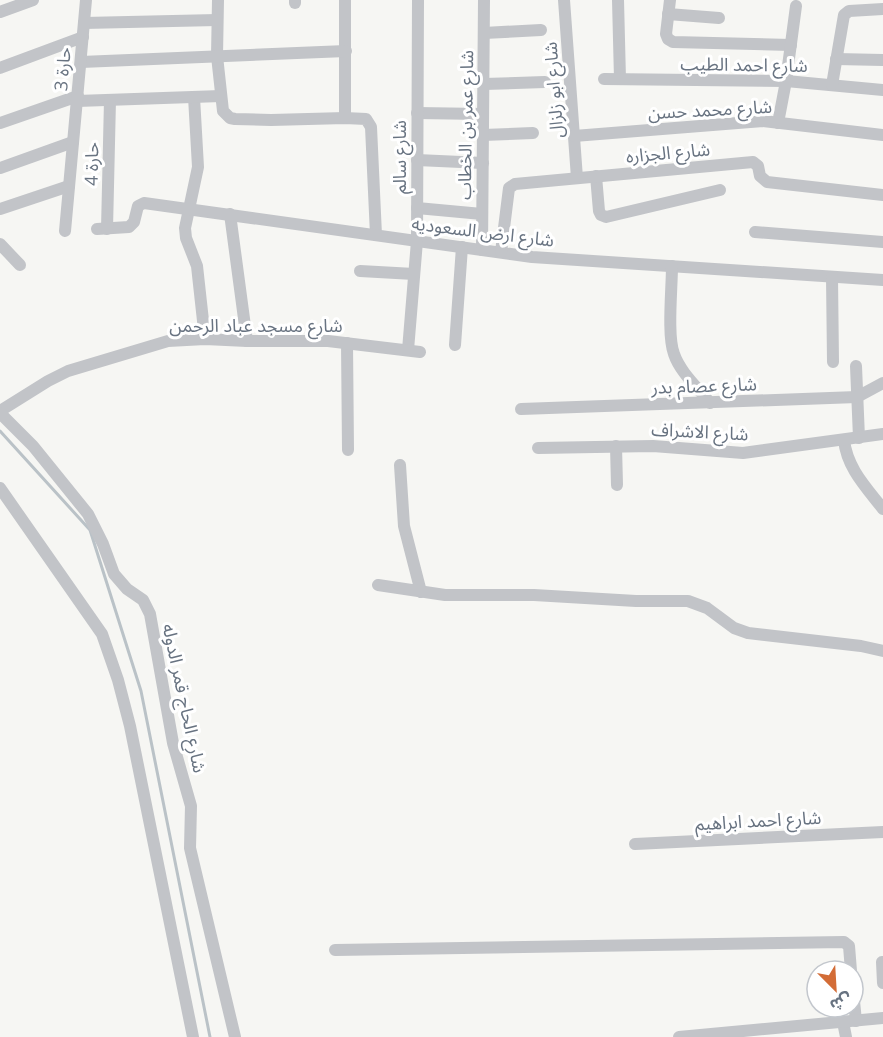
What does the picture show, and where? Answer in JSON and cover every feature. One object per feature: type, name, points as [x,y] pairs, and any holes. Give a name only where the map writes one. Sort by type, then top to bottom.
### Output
[{"type":"street","points":[[0,12],[33,0]]},
{"type":"street","name":"حارة 3","points":[[65,231],[86,0]]},
{"type":"street","points":[[218,0],[217,56],[223,111],[230,118],[236,119],[366,119],[371,127],[375,235]]},
{"type":"street","points":[[345,0],[345,118]]},
{"type":"street","name":"شارع سالم","points":[[414,351],[414,274],[417,240],[417,0]]},
{"type":"street","name":"شارع عمر بن الخطاب","points":[[482,250],[484,0]]},
{"type":"street","name":"شارع ابو زلزال","points":[[564,0],[577,178]]},
{"type":"street","points":[[618,0],[621,80]]},
{"type":"street","points":[[670,0],[666,34],[673,42],[791,45]]},
{"type":"street","points":[[777,123],[786,81],[796,6]]},
{"type":"street","points":[[832,84],[845,14],[849,11],[883,9]]},
{"type":"street","points":[[668,14],[719,18]]},
{"type":"street","points":[[84,23],[217,20]]},
{"type":"street","points":[[484,33],[541,30]]},
{"type":"street","points":[[0,68],[83,37]]},
{"type":"street","points":[[81,62],[346,51]]},
{"type":"street","points":[[836,59],[883,60]]},
{"type":"street","name":"شارع احمد الطيب","points":[[604,80],[786,81],[883,90]]},
{"type":"street","points":[[484,84],[545,82]]},
{"type":"street","points":[[0,123],[77,98],[110,100],[221,96]]},
{"type":"street","points":[[194,97],[198,167],[185,228],[186,238],[197,266],[205,339]]},
{"type":"street","name":"حارة 4","points":[[102,229],[110,100]]},
{"type":"street","points":[[417,113],[483,114]]},
{"type":"street","name":"شارع محمد حسن","points":[[574,136],[763,121],[883,135]]},
{"type":"street","points":[[483,135],[533,134]]},
{"type":"street","points":[[0,168],[73,142]]},
{"type":"street","points":[[417,160],[483,163]]},
{"type":"street","name":"شارع الجزاره","points":[[501,252],[511,185],[753,162],[758,166],[760,176],[767,182],[883,195]]},
{"type":"street","points":[[596,177],[599,211],[606,217],[720,190]]},
{"type":"street","points":[[0,209],[69,186]]},
{"type":"street","name":"شارع ارض السعوديه","points":[[102,229],[129,227],[134,222],[142,203],[532,257],[883,280]]},
{"type":"street","points":[[417,208],[482,214]]},
{"type":"street","points":[[230,214],[247,341]]},
{"type":"street","points":[[755,232],[883,242]]},
{"type":"street","points":[[0,244],[20,265]]},
{"type":"street","points":[[455,345],[462,247]]},
{"type":"street","points":[[672,266],[671,341],[674,355],[681,368],[710,403]]},
{"type":"street","points":[[360,272],[414,274]]},
{"type":"street","points":[[832,277],[833,362]]},
{"type":"street","name":"شارع مسجد عباد الرحمن","points":[[0,412],[48,381],[88,363],[168,341],[309,340],[414,351]]},
{"type":"street","points":[[347,343],[348,450]]},
{"type":"street","points":[[856,366],[859,438]]},
{"type":"street","name":"شارع عصام بدر","points":[[521,409],[857,398],[883,383]]},
{"type":"street","name":"شارع الحاج قمر الدوله","points":[[0,412],[33,446],[88,514],[103,544],[114,574],[127,589],[143,600],[150,614],[173,743],[191,807],[190,848],[235,1037]]},
{"type":"street","name":"شارع الاشراف","points":[[538,448],[672,447],[743,453],[883,434]]},
{"type":"street","points":[[844,440],[848,460],[853,470],[883,509]]},
{"type":"street","points":[[616,446],[617,485]]},
{"type":"street","points":[[400,465],[404,526],[421,592]]},
{"type":"street","points":[[0,488],[102,634],[130,726],[193,1037]]},
{"type":"street","points":[[378,585],[445,595],[534,595],[636,601],[688,601],[707,608],[734,628],[747,633],[861,646],[883,651]]},
{"type":"street","name":"شارع احمد ابراهيم","points":[[635,844],[883,832]]},
{"type":"street","points":[[335,950],[844,942],[849,946],[850,959]]},
{"type":"street","points":[[882,962],[883,983]]},
{"type":"street","points":[[679,1037],[883,1018]]},
{"type":"street","points":[[846,1037],[849,1021]]},
{"type":"waterway","points":[[0,431],[90,530],[141,691],[210,1037]]}]
